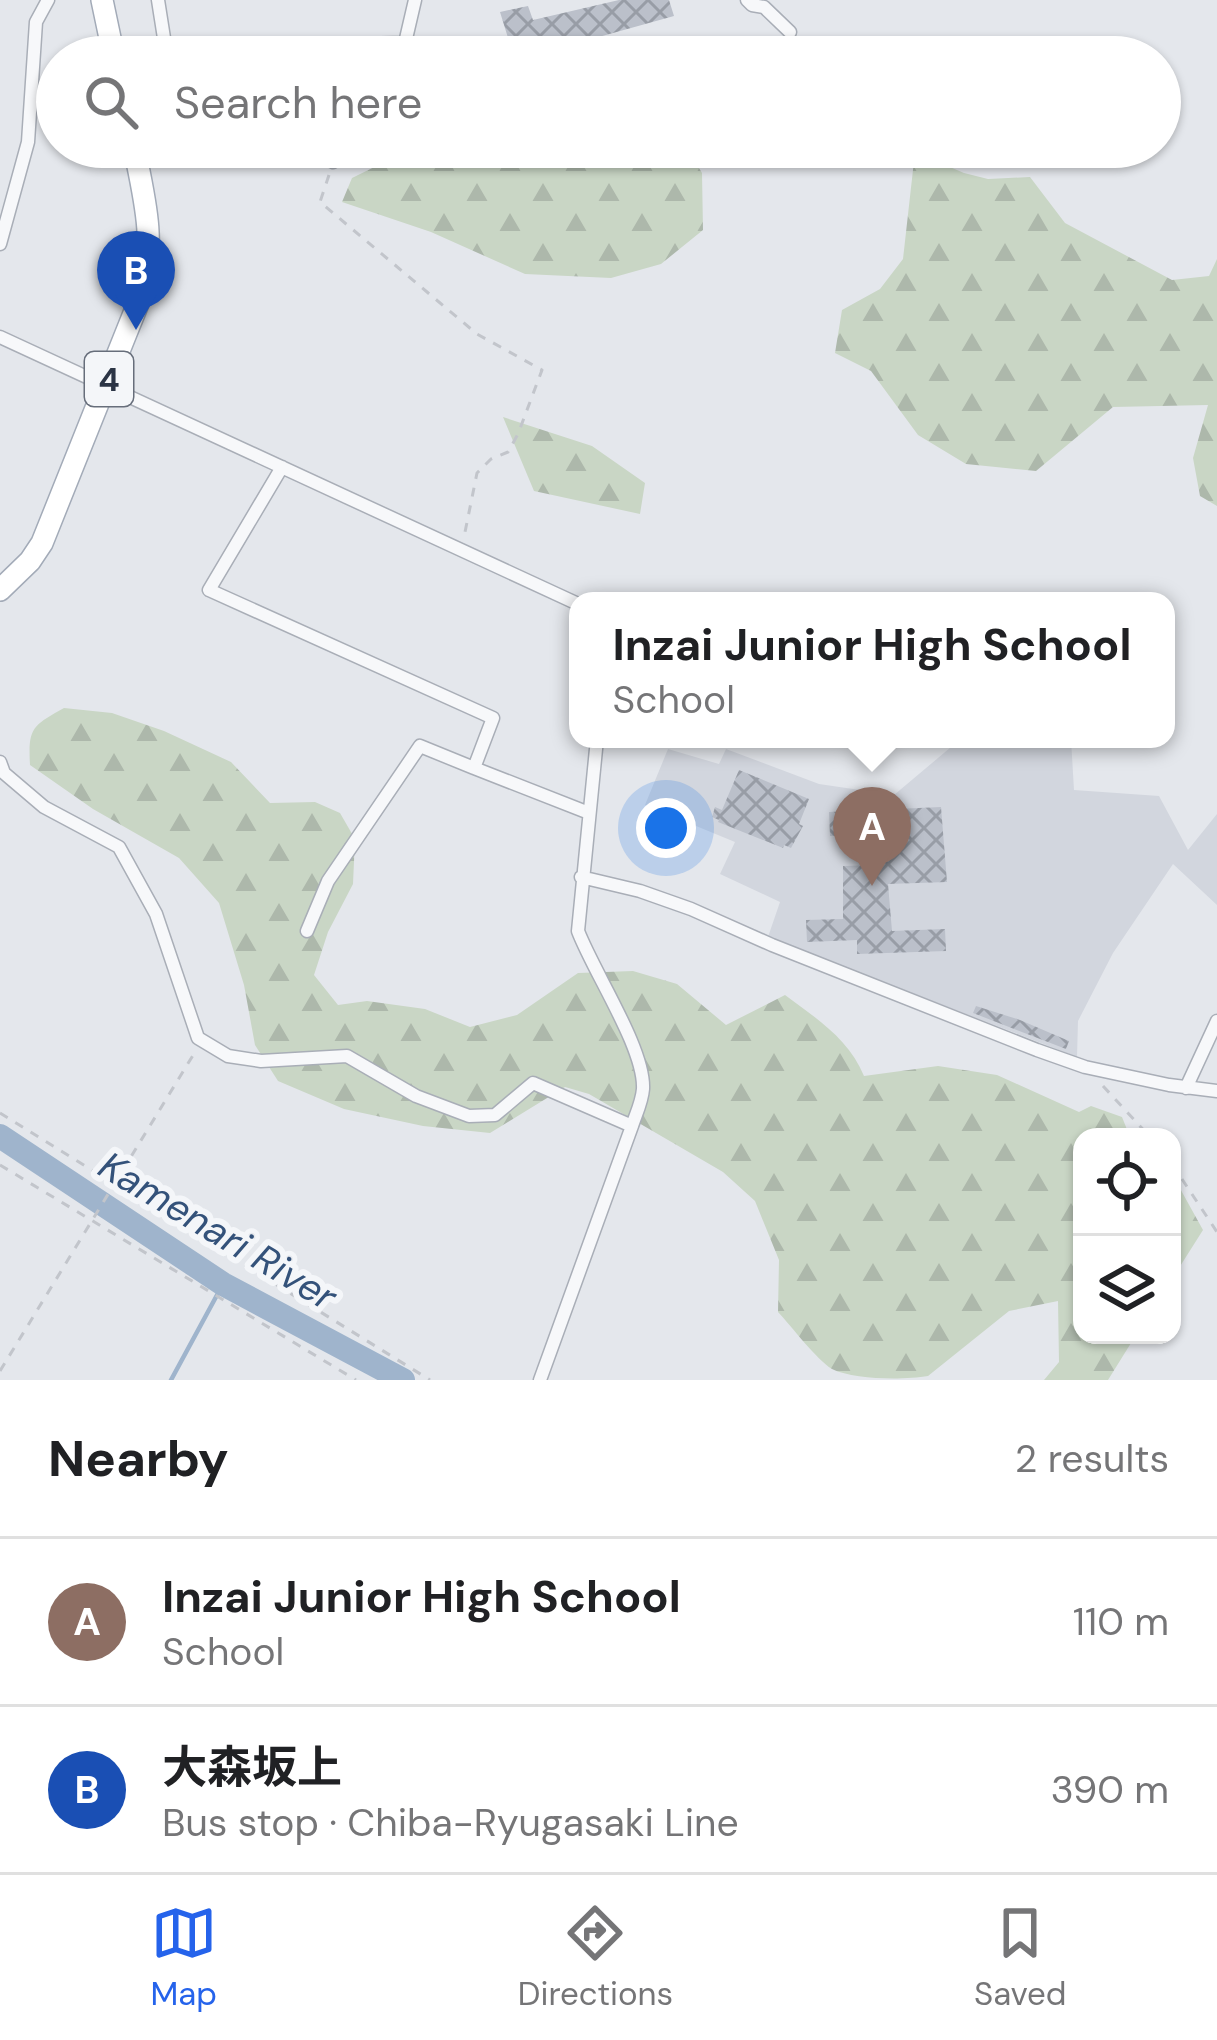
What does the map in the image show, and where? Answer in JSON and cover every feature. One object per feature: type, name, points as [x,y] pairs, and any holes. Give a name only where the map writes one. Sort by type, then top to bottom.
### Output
[{"type":"main road","points":[[102,0],[110,36]]},
{"type":"main road","name":"4","points":[[0,590],[42,543],[141,296],[149,264],[148,214],[138,168]]},
{"type":"street","points":[[0,244],[28,142],[36,22],[48,0]]},
{"type":"street","points":[[158,0],[164,36]]},
{"type":"street","points":[[407,36],[415,0]]},
{"type":"street","points":[[747,0],[764,7],[790,32]]},
{"type":"street","points":[[0,337],[569,600]]},
{"type":"street","points":[[282,467],[209,590],[494,718],[474,768]]},
{"type":"street","points":[[307,931],[328,881],[420,746],[589,813]]},
{"type":"street","points":[[540,1380],[643,1085],[632,1043],[578,931],[596,748]]},
{"type":"street","points":[[0,762],[4,773],[44,807],[119,847],[156,914],[198,1038],[228,1056],[261,1061],[346,1056],[416,1096],[469,1117],[495,1115],[533,1083],[632,1126]]},
{"type":"street","points":[[581,877],[664,898],[1085,1067],[1217,1091]]},
{"type":"street","points":[[1186,1088],[1217,1022]]},
{"type":"path","points":[[331,168],[320,202],[477,334],[542,370],[508,452],[490,459],[477,473],[462,551]]},
{"type":"path","points":[[0,1371],[202,1041]]},
{"type":"path","points":[[1085,1067],[1142,1128]]},
{"type":"path","points":[[0,1113],[430,1380]]},
{"type":"path","points":[[0,1165],[354,1380]]},
{"type":"path","points":[[1181,1178],[1217,1232]]},
{"type":"shaded area","points":[[950,748],[1072,748],[1074,790],[1159,796],[1188,850],[1217,814],[1217,905],[1173,864],[1113,953],[1078,1021],[1077,1057],[768,937],[780,902],[720,874],[735,842],[645,805],[668,749],[719,764],[726,749],[819,784],[894,795]]},
{"type":"green space","points":[[372,168],[699,168],[703,230],[661,264],[611,278],[525,274],[431,232],[342,202],[352,178]]},
{"type":"green space","points":[[913,168],[952,168],[988,179],[1030,177],[1065,223],[1172,280],[1209,276],[1217,259],[1217,506],[1200,496],[1193,458],[1208,405],[1113,407],[1036,471],[966,464],[918,435],[871,371],[835,353],[842,310],[880,289],[903,259]]},
{"type":"green space","points":[[503,417],[592,446],[645,483],[640,514],[534,491]]},
{"type":"green space","points":[[64,708],[112,713],[231,762],[270,803],[315,802],[340,813],[355,839],[353,884],[328,932],[314,975],[338,1005],[367,1001],[425,1009],[470,1027],[517,1015],[578,973],[633,971],[677,984],[726,1025],[785,995],[841,1040],[864,1076],[938,1066],[997,1075],[1079,1112],[1091,1106],[1122,1117],[1126,1128],[1073,1128],[1073,1344],[1130,1344],[1108,1380],[1044,1380],[1059,1362],[1058,1301],[1009,1311],[928,1376],[879,1378],[841,1373],[819,1358],[778,1312],[779,1260],[755,1201],[723,1172],[589,1094],[565,1087],[490,1133],[423,1126],[344,1109],[278,1081],[255,1045],[244,985],[219,903],[179,858],[93,809],[30,765],[34,729]]},
{"type":"green space","points":[[1181,1190],[1203,1230],[1181,1265]]},
{"type":"building","points":[[619,0],[669,0],[674,16],[602,36],[507,36],[500,12],[528,6],[533,20]]},
{"type":"building","points":[[739,770],[809,799],[799,824],[803,826],[791,848],[712,817],[715,807],[722,810]]},
{"type":"building","points":[[941,807],[947,882],[888,884],[892,931],[945,929],[946,951],[857,954],[857,940],[807,942],[806,920],[843,919],[843,866],[873,865],[872,845],[861,846],[861,835],[830,836],[829,812]]},
{"type":"building","points":[[976,1006],[1069,1041],[1066,1049],[973,1013]]},
{"type":"waterway","name":"Kamenari River","points":[[0,1136],[223,1284],[403,1380]]},
{"type":"waterway","points":[[171,1380],[223,1284]]},
{"type":"place","name":"大森坂上","points":[[136,330]]},
{"type":"place","name":"Inzai Junior High School","points":[[872,886]]}]
